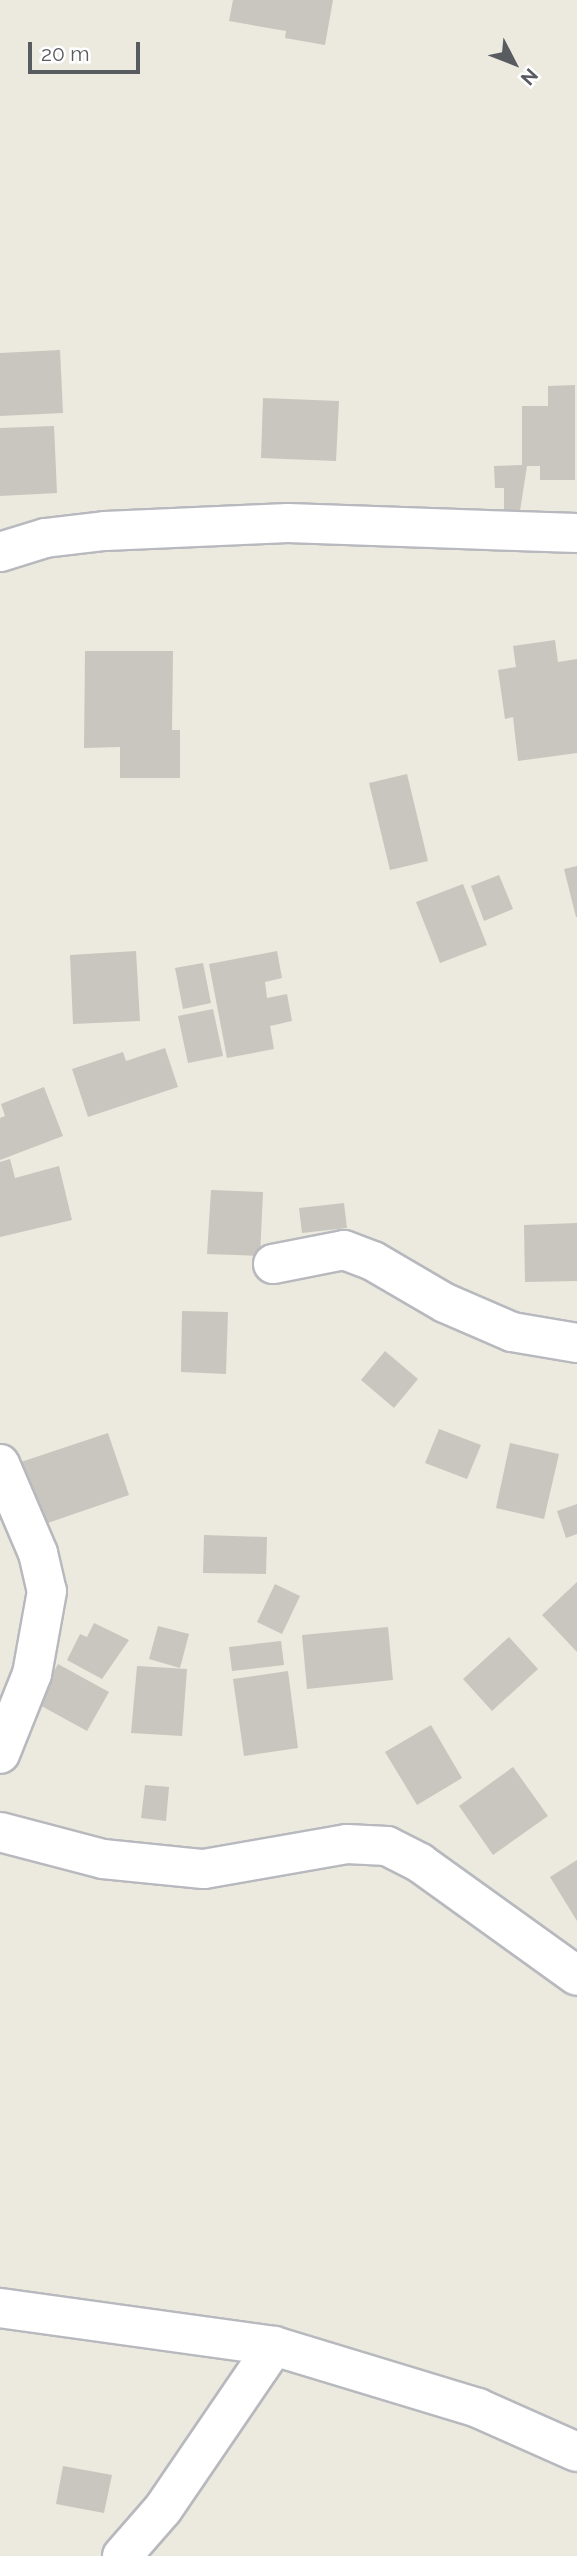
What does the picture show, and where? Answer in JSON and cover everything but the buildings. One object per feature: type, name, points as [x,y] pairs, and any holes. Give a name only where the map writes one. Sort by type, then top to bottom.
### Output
[{"type":"street","points":[[0,552],[46,538],[105,531],[288,523],[577,533]]},
{"type":"street","points":[[272,1264],[344,1250],[373,1261],[444,1303],[512,1332],[577,1343]]},
{"type":"street","points":[[0,1464],[38,1553],[47,1591],[32,1674],[0,1754]]},
{"type":"street","points":[[0,1832],[103,1859],[204,1869],[347,1844],[387,1846],[421,1863],[577,1976]]},
{"type":"street","points":[[0,2308],[274,2346],[478,2408],[577,2452]]},
{"type":"street","points":[[122,2556],[163,2509],[274,2346]]}]
